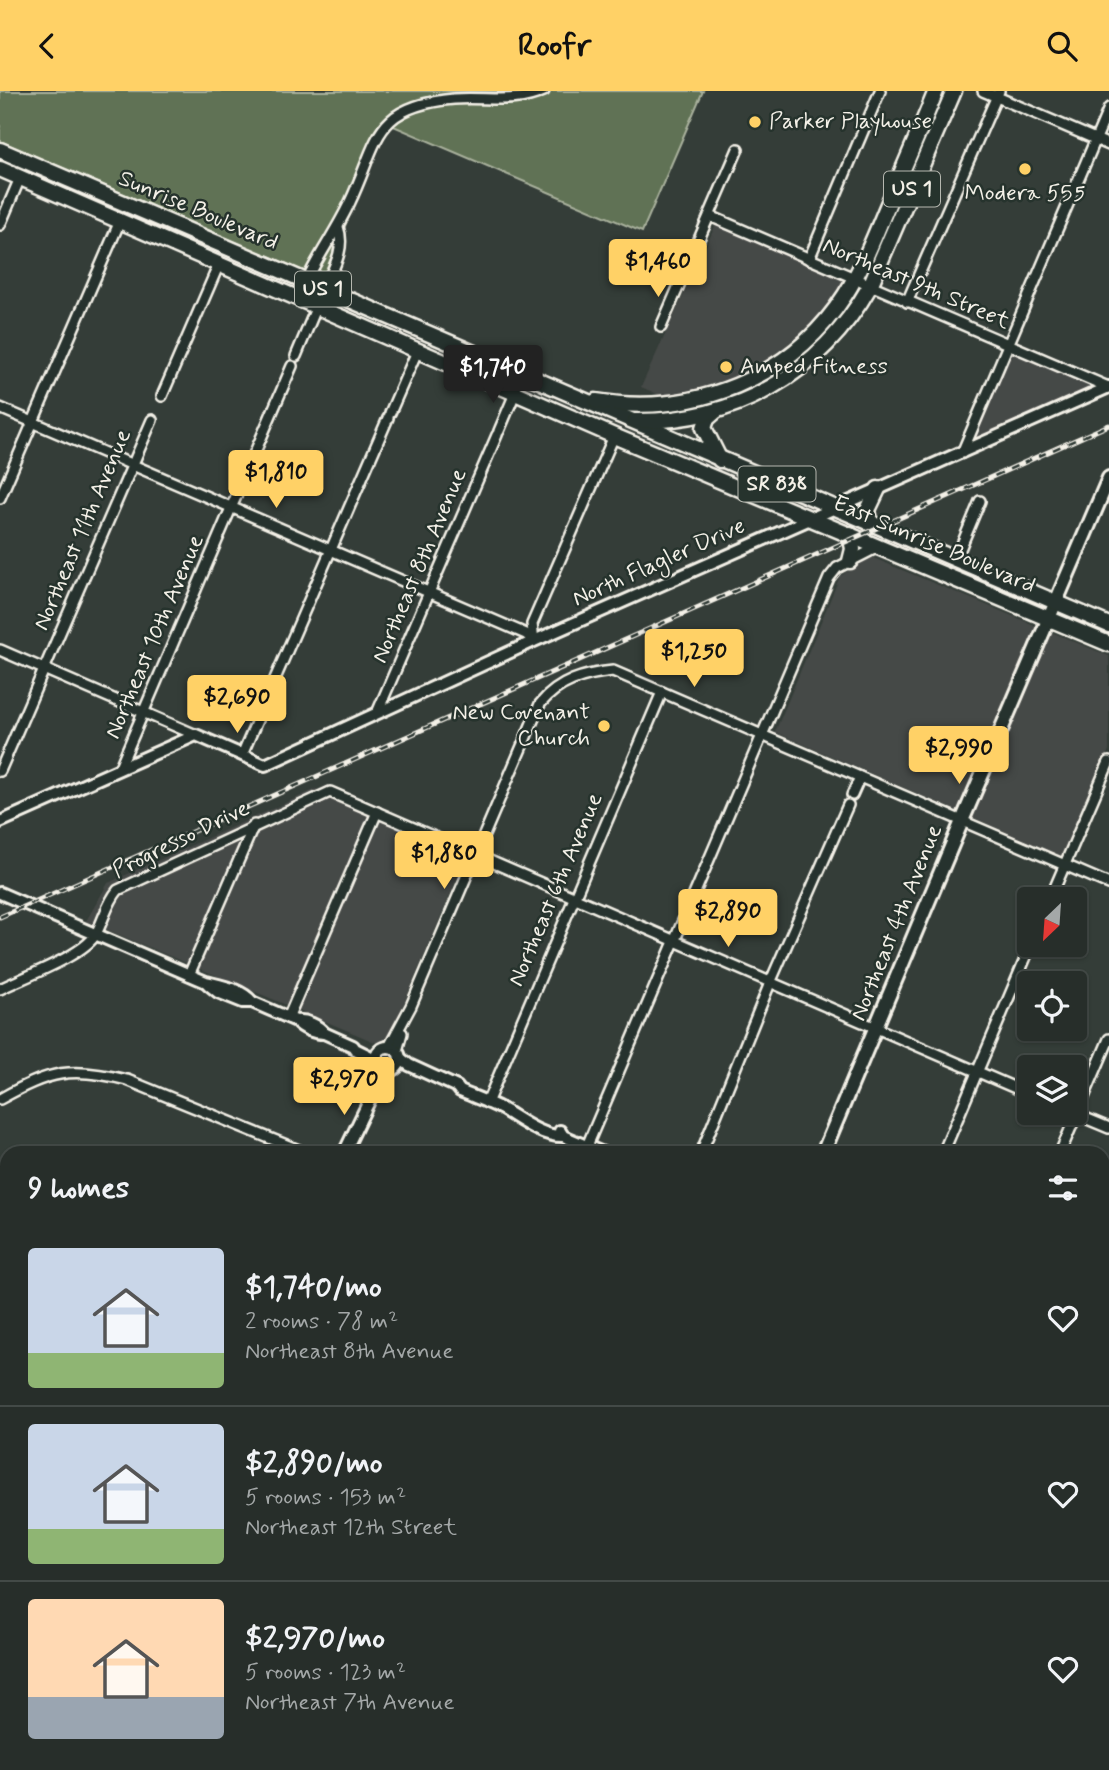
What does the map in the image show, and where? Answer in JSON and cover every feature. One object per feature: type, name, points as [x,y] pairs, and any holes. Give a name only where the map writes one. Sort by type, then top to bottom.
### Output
[{"type":"main road","name":"US 1","points":[[571,395],[615,404],[660,405],[683,402],[726,390],[764,373],[803,344],[828,317],[855,279],[936,91]]},
{"type":"main road","name":"US 1","points":[[628,421],[678,419],[736,405],[762,393],[815,356],[838,333],[870,286],[954,91]]},
{"type":"main road","name":"Sunrise Boulevard","points":[[0,151],[571,395]]},
{"type":"main road","name":"Sunrise Boulevard","points":[[0,169],[547,405]]},
{"type":"main road","points":[[120,221],[134,215],[152,215]]},
{"type":"main road","points":[[292,295],[307,295],[324,289]]},
{"type":"main road","points":[[394,339],[412,337],[424,332]]},
{"type":"main road","name":"East Sunrise Boulevard","points":[[571,395],[1109,625]]},
{"type":"main road","points":[[547,405],[628,421]]},
{"type":"main road","name":"East Sunrise Boulevard","points":[[547,405],[614,436],[1109,644]]},
{"type":"main road","points":[[718,410],[706,419],[704,428],[720,460]]},
{"type":"main road","name":"Northeast 4th Avenue","points":[[826,1146],[1109,478]]},
{"type":"main road","points":[[871,525],[868,510],[878,489]]},
{"type":"main road","points":[[850,534],[853,549],[850,561]]},
{"type":"main road","points":[[880,547],[911,542]]},
{"type":"street","points":[[306,282],[319,254],[338,227],[372,144],[390,120],[414,106],[455,99],[502,101],[544,91]]},
{"type":"street","points":[[809,259],[880,91]]},
{"type":"street","points":[[983,91],[998,94],[1109,145]]},
{"type":"street","points":[[907,302],[998,94]]},
{"type":"street","points":[[961,453],[1109,108]]},
{"type":"street","points":[[661,327],[738,149]]},
{"type":"street","points":[[0,225],[20,178]]},
{"type":"street","name":"Northeast 9th Street","points":[[710,216],[1108,387]]},
{"type":"street","points":[[0,498],[120,221]]},
{"type":"street","points":[[324,289],[340,255],[341,236],[338,227]]},
{"type":"street","points":[[162,395],[219,264]]},
{"type":"street","points":[[296,356],[317,306]]},
{"type":"street","points":[[0,650],[242,755],[418,349]]},
{"type":"street","points":[[516,372],[529,355],[516,372]]},
{"type":"street","name":"Northeast 10th Avenue","points":[[119,769],[292,366]]},
{"type":"street","name":"North Flagler Drive","points":[[242,755],[265,765],[534,641],[1108,387]]},
{"type":"street","name":"Northeast 8th Avenue","points":[[377,713],[516,391]]},
{"type":"street","points":[[0,408],[526,634],[534,641]]},
{"type":"street","name":"Northeast 11th Avenue","points":[[0,771],[152,420]]},
{"type":"street","points":[[534,641],[532,624],[614,436]]},
{"type":"street","points":[[955,561],[981,501]]},
{"type":"street","points":[[587,1146],[829,578],[837,568],[880,547]]},
{"type":"street","points":[[372,1095],[370,1091],[376,1077],[376,1056],[391,1051],[404,1028],[402,1025],[540,704],[549,693],[573,679],[613,671],[1109,884]]},
{"type":"street","name":"Northeast 6th Avenue","points":[[487,1103],[662,692]]},
{"type":"street","points":[[0,822],[196,735]]},
{"type":"street","points":[[1056,887],[1109,762]]},
{"type":"street","points":[[852,795],[860,777]]},
{"type":"street","name":"Progresso Drive","points":[[0,989],[83,949],[95,935],[110,899],[118,890],[254,825],[330,792],[377,812]]},
{"type":"street","points":[[704,1146],[770,983],[848,805]]},
{"type":"street","points":[[292,1019],[377,812],[1017,1089]]},
{"type":"street","points":[[189,975],[254,825]]},
{"type":"street","points":[[0,893],[206,982],[218,992],[243,1002],[252,1002],[292,1019],[300,1026],[353,1046],[369,1056],[383,1071],[406,1072],[454,1093],[460,1091]]},
{"type":"street","points":[[946,1146],[1026,957]]},
{"type":"street","points":[[1087,1088],[1109,1039]]},
{"type":"street","points":[[353,1046],[358,1044],[391,1051],[409,1065],[457,1087],[460,1091],[502,1109],[517,1111],[560,1131],[579,1146]]},
{"type":"street","points":[[347,1146],[372,1095],[399,1065],[391,1051]]},
{"type":"street","points":[[0,1099],[50,1075],[75,1071],[96,1072],[127,1080],[289,1146]]},
{"type":"street","points":[[1087,1119],[1109,1128]]},
{"type":"street","points":[[1063,1146],[1071,1125]]},
{"type":"shaded area","points":[[716,224],[846,281],[805,331],[747,375],[699,391],[664,397],[641,387]]},
{"type":"shaded area","points":[[1009,350],[1098,387],[971,440]]},
{"type":"shaded area","points":[[871,557],[1109,656],[1109,750],[1062,856],[775,732],[840,576]]},
{"type":"shaded area","points":[[316,789],[466,857],[388,1041],[377,1043],[86,921],[108,883]]},
{"type":"green space","points":[[0,91],[703,91],[642,232],[389,124],[322,279],[0,141]]},
{"type":"railway","points":[[0,917],[1109,425]]},
{"type":"place","name":"Parker Playhouse","points":[[755,122]]},
{"type":"place","name":"Modera 555","points":[[1025,169]]},
{"type":"place","name":"Amped Fitness","points":[[726,367]]},
{"type":"place","name":"New Covenant Church","points":[[604,726]]}]
